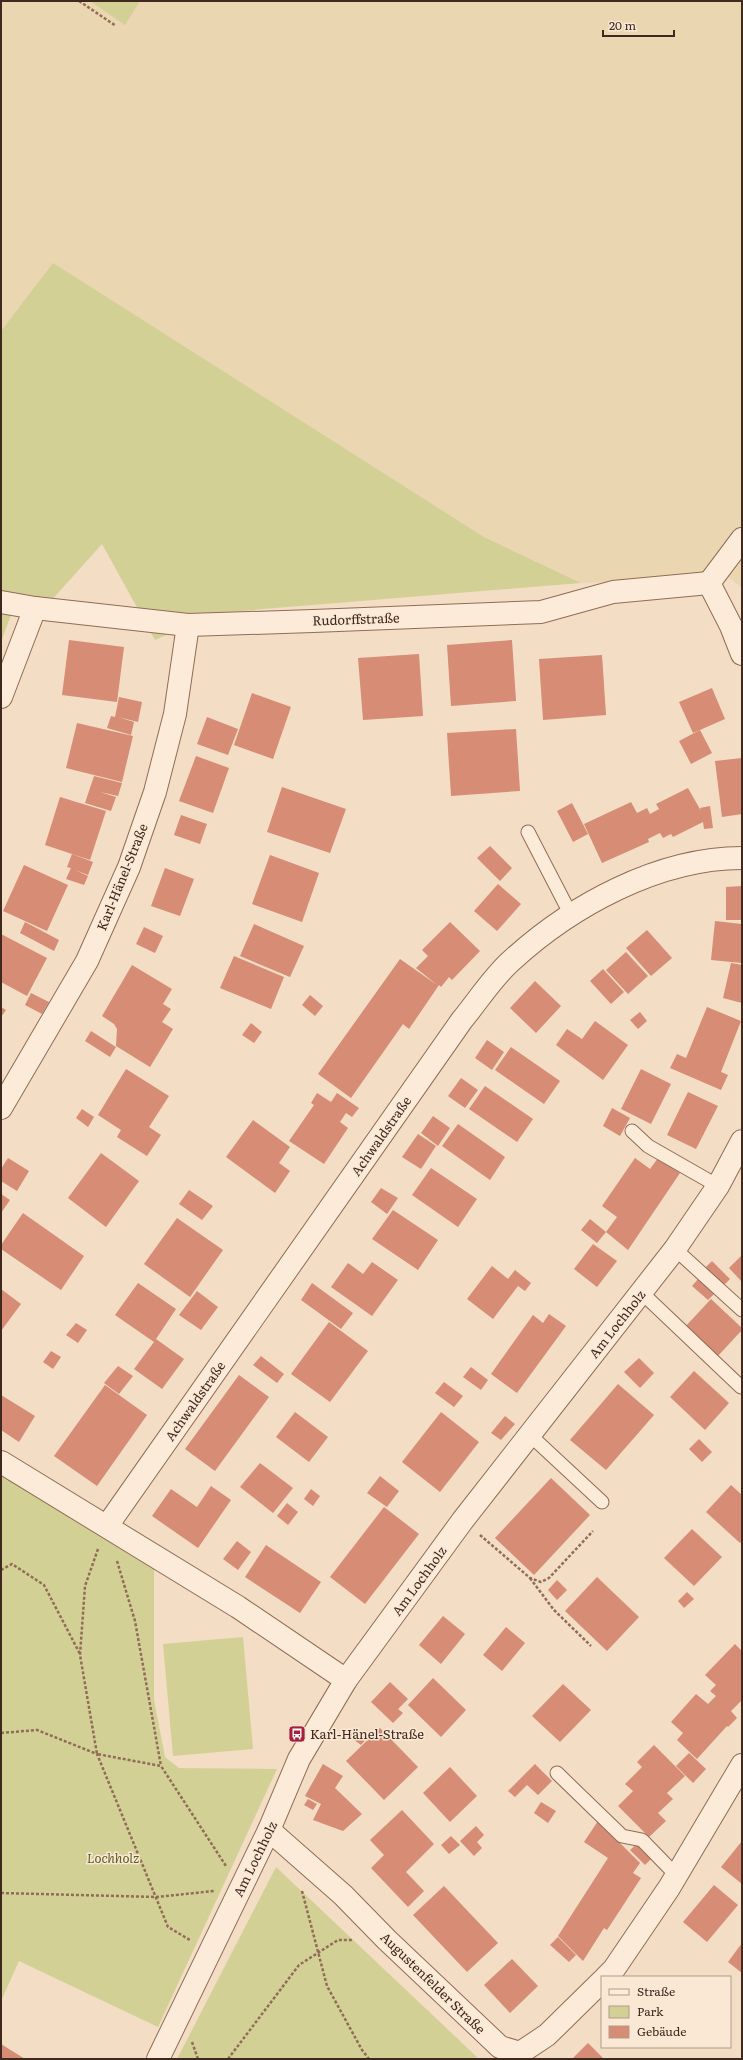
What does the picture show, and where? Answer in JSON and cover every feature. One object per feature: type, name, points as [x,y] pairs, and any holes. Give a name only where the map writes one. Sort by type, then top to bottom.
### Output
[{"type":"street","points":[[742,539],[709,583],[731,626],[742,654]]},
{"type":"street","name":"Rudorffstraße","points":[[1,602],[35,608],[188,624],[313,621],[541,612],[613,592],[709,583]]},
{"type":"street","points":[[1,697],[35,608]]},
{"type":"street","name":"Karl-Hänel-Straße","points":[[1,1108],[87,961],[129,867],[155,792],[175,714],[188,624]]},
{"type":"street","name":"Achwaldstraße","points":[[107,1526],[462,1020],[510,962],[571,915],[624,885],[678,866],[725,858],[742,858]]},
{"type":"street","name":"Am Lochholz","points":[[158,2059],[269,1830],[299,1759],[346,1680],[463,1520],[675,1249],[718,1186],[742,1140]]},
{"type":"street","points":[[1,1462],[238,1607],[346,1680]]},
{"type":"street","points":[[1,1479],[4,1481],[35,1483]]},
{"type":"street","points":[[607,1976],[618,1963],[676,1875],[742,1765]]},
{"type":"street","name":"Augustenfelder Straße","points":[[269,1830],[342,1894],[387,1940],[506,2053],[520,2053],[547,2035],[601,1982]]},
{"type":"lane","points":[[528,832],[571,915]]},
{"type":"lane","points":[[632,1131],[648,1146],[718,1186]]},
{"type":"lane","points":[[675,1249],[742,1310]]},
{"type":"lane","points":[[641,1292],[741,1387]]},
{"type":"lane","points":[[530,1435],[602,1502]]},
{"type":"lane","points":[[557,1773],[622,1836],[642,1840],[676,1875]]},
{"type":"path","points":[[79,1],[116,26]]},
{"type":"path","points":[[463,1520],[530,1578],[554,1610],[591,1646]]},
{"type":"path","points":[[107,1526],[85,1586],[80,1655],[97,1754],[168,1927],[210,1951]]},
{"type":"path","points":[[1,1893],[156,1896],[240,1889],[161,1766],[135,1621],[107,1526]]},
{"type":"path","points":[[530,1578],[541,1582],[549,1578],[593,1531]]},
{"type":"path","points":[[1,1570],[12,1564],[44,1585],[80,1655]]},
{"type":"path","points":[[1,1733],[37,1730],[97,1754],[161,1766]]},
{"type":"path","points":[[301,1886],[327,1986],[362,2050],[369,2059]]},
{"type":"path","points":[[228,2059],[299,1965],[338,1940],[387,1940]]},
{"type":"shaded area","points":[[1,1],[90,1],[125,24],[140,1],[742,1],[742,588],[727,576],[581,583],[484,537],[53,264],[1,331]]},
{"type":"green space","points":[[90,1],[140,1],[125,25]]},
{"type":"green space","points":[[53,263],[484,537],[581,583],[215,613],[155,640],[102,544],[49,603],[1,593],[1,331]]},
{"type":"green space","points":[[1,611],[12,612],[1,642]]},
{"type":"green space","name":"Lochholz","points":[[1,1465],[154,1564],[154,1700],[165,1757],[179,1768],[277,1769],[158,2027],[19,1961],[1,2001]]},
{"type":"green space","points":[[243,1637],[253,1749],[173,1756],[163,1644]]},
{"type":"green space","points":[[276,1867],[479,2059],[177,2059]]},
{"type":"building","points":[[69,640],[124,647],[117,702],[62,695]]},
{"type":"building","points":[[512,640],[516,701],[451,706],[447,645]]},
{"type":"building","points":[[419,654],[423,716],[363,720],[358,658]]},
{"type":"building","points":[[602,655],[606,715],[543,720],[539,659]]},
{"type":"building","points":[[712,688],[725,719],[693,733],[679,702]]},
{"type":"building","points":[[252,693],[291,707],[273,759],[234,745]]},
{"type":"building","points":[[119,697],[142,702],[138,722],[118,717],[134,722],[131,735],[107,728],[111,716],[115,717]]},
{"type":"building","points":[[207,717],[238,729],[228,755],[197,744]]},
{"type":"building","points":[[77,723],[133,736],[122,782],[66,768]]},
{"type":"building","points":[[516,729],[520,791],[451,796],[447,733]]},
{"type":"building","points":[[700,730],[712,753],[691,764],[679,741]]},
{"type":"building","points":[[196,756],[229,768],[213,813],[179,801]]},
{"type":"building","points":[[742,758],[742,814],[722,817],[715,761]]},
{"type":"building","points":[[94,776],[122,783],[118,796],[100,792],[116,797],[111,811],[85,803]]},
{"type":"building","points":[[282,787],[346,809],[330,853],[267,832]]},
{"type":"building","points":[[688,788],[701,811],[700,808],[710,806],[713,828],[704,829],[703,822],[673,837],[671,834],[663,838],[660,833],[648,839],[649,842],[602,863],[584,824],[631,802],[637,813],[647,808],[650,814],[659,809],[656,804]]},
{"type":"building","points":[[60,797],[106,811],[90,860],[45,845]]},
{"type":"building","points":[[572,803],[588,834],[573,842],[557,811]]},
{"type":"building","points":[[181,815],[207,824],[200,844],[174,835]]},
{"type":"building","points":[[490,846],[512,868],[500,881],[477,858]]},
{"type":"building","points":[[72,854],[93,862],[88,875],[75,870],[88,876],[84,885],[66,879],[71,868],[67,867]]},
{"type":"building","points":[[270,855],[319,873],[302,922],[252,904]]},
{"type":"building","points":[[24,865],[68,885],[47,931],[3,911]]},
{"type":"building","points":[[165,868],[194,879],[180,916],[151,906]]},
{"type":"building","points":[[498,884],[521,904],[497,931],[474,911]]},
{"type":"building","points":[[742,886],[742,920],[726,920],[726,887]]},
{"type":"building","points":[[715,921],[742,924],[742,963],[711,960]]},
{"type":"building","points":[[25,922],[59,940],[54,951],[20,933]]},
{"type":"building","points":[[450,922],[480,951],[452,980],[449,977],[441,987],[439,985],[409,1029],[403,1024],[351,1098],[318,1074],[400,959],[437,985],[416,968],[428,956],[422,950]]},
{"type":"building","points":[[254,924],[304,946],[290,977],[240,956]]},
{"type":"building","points":[[144,927],[163,936],[155,953],[136,944]]},
{"type":"building","points":[[647,930],[672,958],[651,976],[626,948]]},
{"type":"building","points":[[1,934],[47,958],[27,996],[1,982]]},
{"type":"building","points":[[626,952],[648,976],[628,994],[606,970]]},
{"type":"building","points":[[234,956],[284,977],[271,1009],[220,988]]},
{"type":"building","points":[[731,963],[742,965],[742,1003],[723,998]]},
{"type":"building","points":[[132,965],[172,989],[163,1004],[171,1009],[162,1022],[173,1029],[150,1067],[116,1046],[117,1029],[114,1024],[102,1016]]},
{"type":"building","points":[[603,969],[624,992],[611,1004],[590,981]]},
{"type":"building","points":[[535,981],[561,1006],[536,1033],[510,1008]]},
{"type":"building","points":[[31,993],[49,1002],[42,1014],[25,1005]]},
{"type":"building","points":[[310,995],[323,1006],[315,1016],[302,1005]]},
{"type":"building","points":[[1,1007],[6,1010],[1,1017]]},
{"type":"building","points":[[707,1007],[741,1021],[721,1072],[728,1075],[721,1090],[670,1068],[677,1054],[686,1058]]},
{"type":"building","points":[[640,1012],[647,1021],[638,1029],[630,1020]]},
{"type":"building","points":[[595,1021],[628,1045],[603,1080],[556,1045],[567,1029],[582,1039]]},
{"type":"building","points":[[251,1023],[262,1032],[254,1043],[242,1035]]},
{"type":"building","points":[[91,1031],[116,1047],[110,1057],[85,1041]]},
{"type":"building","points":[[487,1040],[504,1052],[492,1070],[475,1058]]},
{"type":"building","points":[[511,1047],[560,1081],[544,1104],[495,1070]]},
{"type":"building","points":[[126,1069],[169,1096],[149,1127],[161,1135],[147,1156],[117,1137],[121,1130],[98,1115]]},
{"type":"building","points":[[641,1069],[671,1084],[651,1124],[621,1109]]},
{"type":"building","points":[[461,1078],[478,1090],[465,1108],[448,1096]]},
{"type":"building","points":[[485,1086],[533,1119],[517,1142],[469,1109]]},
{"type":"building","points":[[688,1092],[718,1106],[696,1149],[667,1135]]},
{"type":"building","points":[[317,1093],[331,1102],[337,1093],[359,1108],[352,1117],[346,1113],[340,1122],[348,1128],[324,1164],[289,1141],[314,1105],[311,1103]]},
{"type":"building","points":[[612,1108],[630,1118],[620,1136],[603,1126]]},
{"type":"building","points":[[82,1109],[94,1117],[88,1127],[76,1118]]},
{"type":"building","points":[[433,1116],[450,1128],[438,1146],[421,1133]]},
{"type":"building","points":[[253,1120],[290,1147],[279,1163],[290,1171],[275,1193],[226,1157]]},
{"type":"building","points":[[458,1124],[505,1157],[490,1180],[442,1146]]},
{"type":"building","points":[[418,1134],[436,1146],[421,1169],[402,1157]]},
{"type":"building","points":[[101,1153],[139,1181],[106,1227],[68,1198]]},
{"type":"building","points":[[8,1158],[29,1171],[17,1191],[1,1181],[1,1169]]},
{"type":"building","points":[[635,1158],[650,1169],[658,1158],[680,1173],[628,1250],[606,1232],[617,1217],[602,1206]]},
{"type":"building","points":[[431,1168],[477,1199],[458,1227],[412,1195]]},
{"type":"building","points":[[381,1188],[398,1198],[387,1214],[371,1202]]},
{"type":"building","points":[[189,1190],[213,1206],[202,1220],[179,1204]]},
{"type":"building","points":[[1,1194],[10,1200],[1,1213]]},
{"type":"building","points":[[393,1210],[438,1240],[418,1270],[372,1239]]},
{"type":"building","points":[[23,1213],[84,1256],[61,1290],[1,1249],[1,1245]]},
{"type":"building","points":[[177,1218],[223,1250],[190,1297],[144,1264]]},
{"type":"building","points":[[590,1219],[606,1232],[597,1243],[581,1230]]},
{"type":"building","points":[[593,1244],[617,1261],[597,1287],[574,1269]]},
{"type":"building","points":[[742,1255],[742,1282],[729,1268]]},
{"type":"building","points":[[712,1261],[730,1279],[723,1286],[705,1268]]},
{"type":"building","points":[[372,1262],[398,1280],[372,1316],[331,1287],[348,1263],[363,1274]]},
{"type":"building","points":[[492,1266],[508,1279],[515,1270],[531,1283],[525,1291],[518,1286],[493,1319],[467,1299]]},
{"type":"building","points":[[699,1278],[715,1293],[708,1300],[692,1286]]},
{"type":"building","points":[[138,1283],[176,1309],[156,1339],[184,1359],[162,1389],[134,1369],[154,1342],[115,1315]]},
{"type":"building","points":[[312,1283],[353,1313],[341,1329],[301,1300]]},
{"type":"building","points":[[1,1289],[21,1304],[1,1331]]},
{"type":"building","points":[[197,1291],[218,1307],[201,1330],[179,1315]]},
{"type":"building","points":[[711,1299],[742,1328],[742,1330],[717,1357],[685,1327]]},
{"type":"building","points":[[549,1314],[566,1326],[517,1393],[491,1374],[533,1315],[543,1323]]},
{"type":"building","points":[[329,1322],[368,1351],[330,1402],[291,1374]]},
{"type":"building","points":[[76,1323],[87,1330],[78,1343],[66,1335]]},
{"type":"building","points":[[51,1351],[61,1357],[53,1369],[43,1362]]},
{"type":"building","points":[[261,1356],[284,1374],[277,1383],[253,1365]]},
{"type":"building","points":[[639,1358],[654,1373],[640,1388],[624,1372]]},
{"type":"building","points":[[118,1366],[133,1376],[119,1394],[104,1383]]},
{"type":"building","points":[[471,1367],[488,1380],[481,1390],[463,1377]]},
{"type":"building","points":[[694,1371],[729,1403],[705,1430],[670,1397]]},
{"type":"building","points":[[239,1375],[269,1397],[215,1471],[185,1449]]},
{"type":"building","points":[[444,1382],[463,1396],[454,1407],[435,1393]]},
{"type":"building","points":[[618,1384],[654,1415],[606,1470],[570,1440]]},
{"type":"building","points":[[105,1385],[147,1415],[97,1486],[54,1456]]},
{"type":"building","points":[[1,1395],[35,1416],[19,1442],[1,1430]]},
{"type":"building","points":[[295,1412],[328,1437],[309,1462],[276,1437]]},
{"type":"building","points":[[441,1412],[479,1442],[440,1492],[402,1462]]},
{"type":"building","points":[[505,1416],[515,1424],[501,1440],[491,1433]]},
{"type":"building","points":[[699,1439],[712,1452],[702,1462],[689,1449]]},
{"type":"building","points":[[260,1463],[293,1488],[273,1513],[240,1487]]},
{"type":"building","points":[[380,1476],[399,1491],[387,1507],[367,1493]]},
{"type":"building","points":[[551,1478],[590,1515],[534,1575],[495,1538]]},
{"type":"building","points":[[731,1485],[742,1495],[742,1541],[740,1543],[706,1512]]},
{"type":"building","points":[[211,1486],[231,1500],[198,1548],[152,1516],[171,1489],[197,1507]]},
{"type":"building","points":[[311,1489],[320,1496],[313,1506],[304,1499]]},
{"type":"building","points":[[287,1503],[298,1512],[288,1525],[277,1516]]},
{"type":"building","points":[[384,1507],[419,1534],[365,1604],[330,1577]]},
{"type":"building","points":[[692,1529],[722,1557],[694,1586],[664,1558]]},
{"type":"building","points":[[237,1541],[251,1552],[238,1570],[223,1559]]},
{"type":"building","points":[[266,1545],[321,1582],[300,1613],[245,1577]]},
{"type":"building","points":[[597,1577],[639,1617],[607,1651],[565,1611]]},
{"type":"building","points":[[557,1580],[567,1590],[557,1600],[548,1590]]},
{"type":"building","points":[[687,1592],[694,1599],[684,1608],[678,1601]]},
{"type":"building","points":[[443,1616],[465,1634],[441,1664],[419,1645]]},
{"type":"building","points":[[506,1627],[525,1643],[502,1671],[483,1655]]},
{"type":"building","points":[[735,1644],[742,1651],[742,1700],[731,1711],[737,1718],[728,1727],[727,1726],[697,1759],[677,1740],[683,1733],[671,1722],[696,1694],[708,1704],[716,1696],[710,1691],[716,1685],[705,1675]]},
{"type":"building","points":[[433,1678],[466,1710],[441,1737],[408,1705]]},
{"type":"building","points":[[390,1682],[408,1699],[398,1709],[403,1713],[393,1723],[371,1702]]},
{"type":"building","points":[[563,1684],[591,1710],[560,1742],[532,1716]]},
{"type":"building","points":[[380,1728],[418,1767],[384,1800],[346,1761]]},
{"type":"building","points":[[355,1729],[367,1738],[361,1745],[349,1736]]},
{"type":"building","points":[[654,1745],[685,1776],[667,1793],[673,1799],[658,1813],[666,1821],[649,1837],[618,1806],[633,1791],[625,1784],[642,1767],[637,1762]]},
{"type":"building","points":[[689,1753],[706,1769],[693,1783],[676,1766]]},
{"type":"building","points":[[323,1764],[343,1776],[335,1788],[362,1814],[343,1831],[313,1820],[321,1804],[305,1796]]},
{"type":"building","points":[[535,1764],[552,1781],[538,1795],[527,1785],[515,1797],[508,1791]]},
{"type":"building","points":[[450,1767],[477,1796],[450,1822],[423,1793]]},
{"type":"building","points":[[308,1799],[317,1804],[313,1810],[304,1805]]},
{"type":"building","points":[[541,1802],[556,1811],[548,1823],[534,1813]]},
{"type":"building","points":[[402,1810],[434,1844],[406,1872],[424,1891],[408,1907],[371,1868],[384,1855],[370,1840]]},
{"type":"building","points":[[598,1821],[640,1863],[633,1873],[641,1878],[607,1930],[604,1928],[583,1961],[558,1936],[608,1858],[584,1842]]},
{"type":"building","points":[[476,1826],[484,1835],[477,1842],[482,1848],[474,1856],[460,1841]]},
{"type":"building","points":[[451,1836],[460,1845],[449,1854],[441,1845]]},
{"type":"building","points":[[640,1841],[654,1856],[645,1865],[630,1850]]},
{"type":"building","points":[[742,1841],[742,1884],[721,1867]]},
{"type":"building","points":[[714,1885],[738,1905],[707,1942],[683,1922]]},
{"type":"building","points":[[444,1886],[498,1943],[467,1972],[413,1915]]},
{"type":"building","points":[[558,1937],[576,1955],[569,1962],[550,1945]]},
{"type":"building","points":[[742,1943],[742,1973],[728,1962]]},
{"type":"building","points":[[512,1959],[538,1986],[510,2013],[484,1985]]},
{"type":"building","points":[[588,2043],[604,2059],[572,2059]]},
{"type":"building","points":[[1,2044],[25,2059],[1,2059]]},
{"type":"place","name":"Karl-Hänel-Straße","points":[[297,1734]]}]
